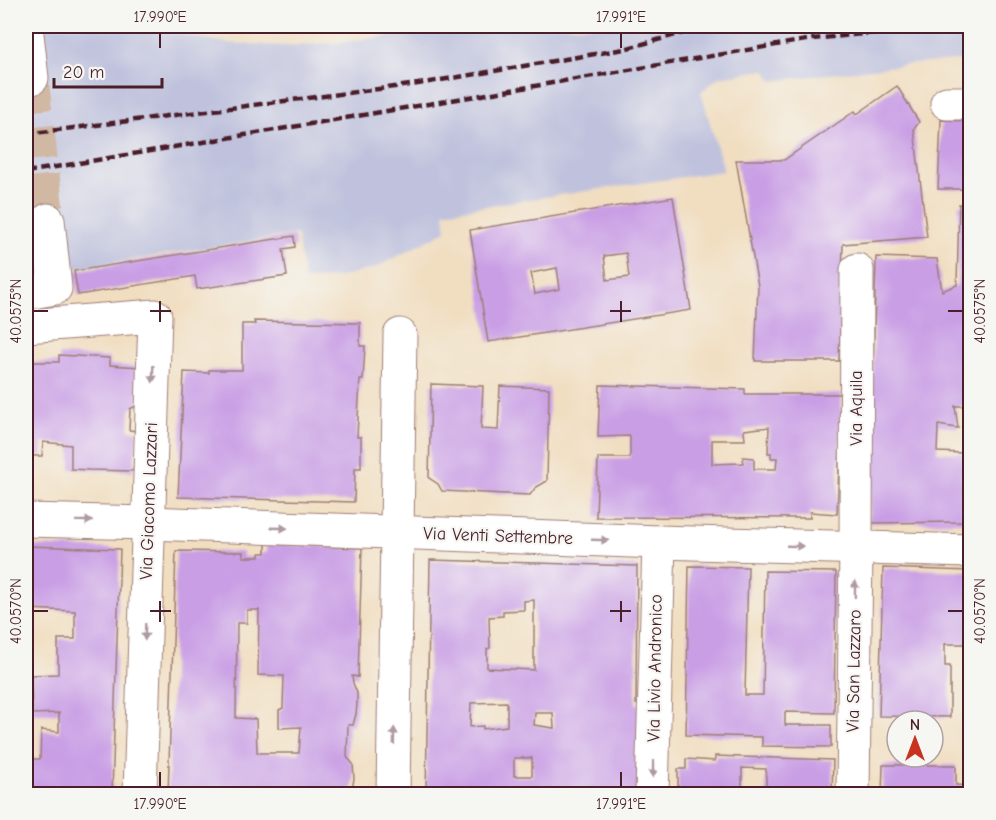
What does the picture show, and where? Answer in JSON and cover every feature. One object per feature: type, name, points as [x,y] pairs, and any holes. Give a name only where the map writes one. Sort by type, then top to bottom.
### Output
[{"type":"street","points":[[27,26],[32,78]]},
{"type":"street","points":[[40,291],[48,220]]},
{"type":"street","name":"Via Aquila","points":[[856,547],[857,270]]},
{"type":"street","name":"Via Giacomo Lazzari","points":[[26,326],[155,316],[140,795]]},
{"type":"street","points":[[393,795],[400,335]]},
{"type":"street","name":"Via Venti Settembre","points":[[26,520],[970,551]]},
{"type":"street","name":"Via Livio Andronico","points":[[652,795],[659,542]]},
{"type":"street","name":"Via San Lazzaro","points":[[853,795],[856,547]]},
{"type":"shaded area","points":[[26,26],[136,26],[228,43],[289,46],[344,42],[460,26],[970,26],[970,60],[913,64],[772,81],[765,70],[719,77],[701,92],[724,171],[444,212],[446,231],[375,268],[341,277],[304,280],[297,234],[26,276]]},
{"type":"building","points":[[897,86],[919,122],[914,129],[927,237],[843,244],[839,361],[755,361],[758,286],[736,160],[784,160],[855,111],[857,114]]},
{"type":"building","points":[[941,120],[970,121],[970,189],[938,189]]},
{"type":"building","points":[[673,197],[691,310],[488,342],[470,230]],"holes":[[[626,253],[629,277],[607,280],[604,256]],[[557,268],[560,289],[535,294],[531,273]]]},
{"type":"building","points":[[959,204],[970,205],[970,406],[955,406],[958,428],[938,425],[937,452],[963,453],[967,522],[869,523],[876,257],[937,259],[942,291],[957,285]]},
{"type":"building","points":[[294,236],[295,247],[283,249],[287,276],[197,289],[195,276],[78,295],[74,271]]},
{"type":"building","points":[[254,321],[360,323],[360,346],[365,346],[363,380],[360,380],[357,437],[361,437],[361,468],[355,468],[354,502],[178,497],[184,372],[209,373],[209,370],[242,370],[242,324],[255,324]]},
{"type":"building","points":[[59,355],[110,358],[110,365],[140,367],[138,405],[130,409],[129,430],[138,431],[133,471],[71,469],[71,445],[43,442],[42,456],[26,456],[26,398],[29,398],[30,362],[59,362]]},
{"type":"building","points":[[431,384],[483,386],[481,429],[498,430],[500,386],[549,388],[547,481],[535,488],[530,495],[442,491],[438,484],[429,478]]},
{"type":"building","points":[[600,385],[745,389],[745,394],[842,394],[837,514],[810,512],[810,518],[596,517],[598,458],[630,458],[630,436],[598,437]],"holes":[[[769,427],[768,453],[771,453],[771,458],[777,458],[776,469],[754,469],[754,458],[743,457],[743,463],[712,464],[712,440],[745,440],[744,430]]]},
{"type":"building","points":[[266,544],[362,548],[358,677],[352,676],[357,693],[357,704],[353,725],[348,725],[347,757],[353,764],[354,779],[351,794],[168,794],[176,551],[243,552],[243,557],[260,557],[260,553],[266,553]],"holes":[[[247,610],[259,610],[258,675],[284,676],[283,708],[279,710],[279,728],[301,727],[299,753],[257,753],[256,719],[236,718],[237,623],[247,623]]]},
{"type":"building","points":[[26,546],[120,549],[112,794],[26,794],[26,759],[40,759],[41,730],[59,732],[59,713],[32,714],[31,675],[58,674],[58,639],[75,639],[75,611],[26,609]]},
{"type":"building","points":[[430,560],[637,566],[636,704],[640,704],[639,794],[426,794]],"holes":[[[534,600],[534,670],[487,668],[487,649],[490,648],[489,617],[503,616],[503,611],[524,610],[524,601]],[[507,702],[507,726],[483,729],[483,726],[470,727],[471,703]],[[535,713],[553,713],[554,728],[534,725]],[[514,758],[532,758],[532,776],[514,776]]]},
{"type":"building","points":[[689,566],[748,567],[745,695],[763,695],[765,571],[836,572],[834,713],[785,712],[785,725],[831,725],[831,747],[762,746],[762,737],[686,735]]},
{"type":"building","points":[[883,568],[970,571],[970,644],[945,644],[945,666],[950,666],[950,717],[945,717],[945,709],[885,709],[885,716],[879,716]]},
{"type":"building","points":[[715,756],[833,760],[832,794],[766,794],[766,769],[742,768],[742,794],[678,794],[678,769],[686,769],[686,759],[715,761]]},
{"type":"building","points":[[883,765],[885,769],[945,769],[945,765],[956,765],[956,785],[970,786],[970,794],[882,794]]},
{"type":"tunnel","points":[[32,78],[48,220]]},
{"type":"railway","points":[[26,134],[418,84],[624,49],[709,26]]},
{"type":"railway","points":[[26,172],[812,39],[894,31],[970,30]]}]
